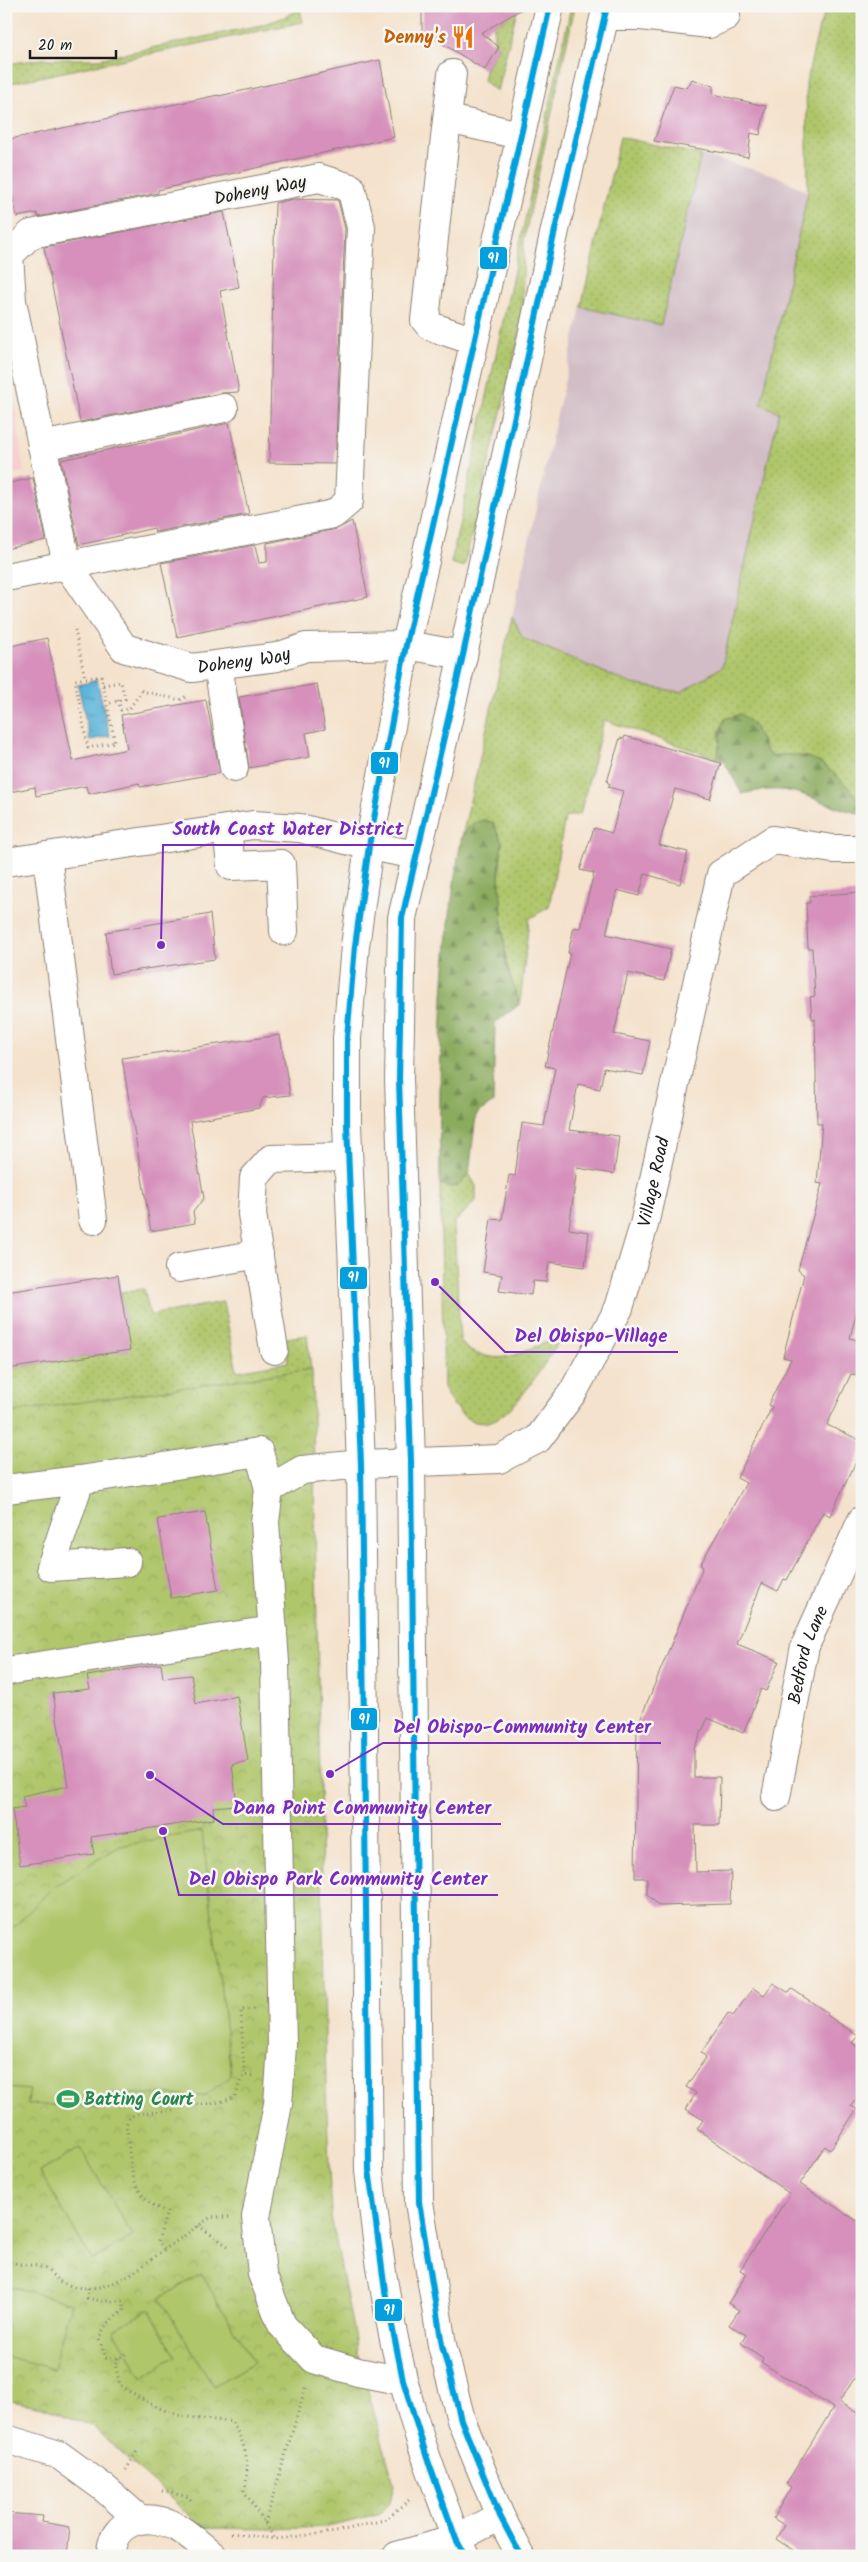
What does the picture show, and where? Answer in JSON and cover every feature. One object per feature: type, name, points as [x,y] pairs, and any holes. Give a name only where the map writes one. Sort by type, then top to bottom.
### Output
[{"type":"main road","points":[[460,2547],[411,2411],[403,2381],[391,2329],[376,2246],[369,2170],[361,1464],[348,1158],[347,1038],[355,946],[369,846],[406,645],[550,6]]},
{"type":"main road","points":[[521,2556],[500,2516],[461,2420],[442,2345],[419,2202],[411,1462],[399,1032],[402,918],[463,655],[555,230],[606,11],[709,24],[726,16]]},
{"type":"main road","points":[[452,74],[425,320],[430,326],[474,341]]},
{"type":"main road","points":[[448,119],[520,135]]},
{"type":"main road","name":"Doheny Way","points":[[6,577],[67,566],[334,514],[350,501],[361,227],[351,188],[319,178],[30,234],[9,255],[12,301],[67,566],[124,648],[192,668],[277,657],[306,647],[406,645],[463,655]]},
{"type":"main road","points":[[42,446],[224,408]]},
{"type":"main road","points":[[218,665],[234,768]]},
{"type":"main road","points":[[6,862],[253,825],[300,828],[369,846],[417,855]]},
{"type":"main road","points":[[226,829],[230,866],[281,864],[284,931]]},
{"type":"main road","name":"Village Road","points":[[269,1489],[302,1470],[361,1464],[499,1459],[538,1439],[573,1392],[619,1308],[644,1225],[721,874],[773,840],[833,849],[862,849]]},
{"type":"main road","points":[[47,856],[93,1220]]},
{"type":"main road","points":[[274,1350],[252,1214],[254,1178],[271,1159],[348,1158]]},
{"type":"main road","points":[[179,1268],[259,1254]]},
{"type":"main road","points":[[6,1489],[80,1480],[259,1452],[269,1489],[266,1522],[273,1630],[282,2046],[278,2104],[256,2217],[262,2274],[282,2325],[314,2359],[358,2372],[403,2381]]},
{"type":"main road","points":[[80,1480],[52,1567],[126,1562]]},
{"type":"main road","name":"Bedford Lane","points":[[776,1797],[805,1646],[862,1520]]},
{"type":"main road","points":[[6,1671],[273,1630]]},
{"type":"main road","points":[[6,2439],[60,2455],[104,2488],[139,2519]]},
{"type":"main road","points":[[397,2556],[460,2547],[500,2516]]},
{"type":"main road","points":[[111,2556],[110,2542],[123,2526],[139,2519],[158,2520],[176,2527],[212,2556]]},
{"type":"path","points":[[307,6],[312,10],[331,6]]},
{"type":"path","points":[[74,622],[85,678]]},
{"type":"path","points":[[101,676],[115,742],[88,748],[75,680],[85,678],[101,676]]},
{"type":"path","points":[[103,685],[121,682],[125,699],[107,704]]},
{"type":"path","points":[[118,700],[121,710],[128,709],[142,691],[180,700],[190,695]]},
{"type":"path","points":[[165,2249],[158,2241],[167,2212],[153,2207],[136,2188],[126,2124],[130,2117],[137,2114],[173,2110],[173,2105],[211,2104],[234,2098],[238,2092],[238,2083],[244,2075]]},
{"type":"path","points":[[6,2260],[12,2264],[44,2268],[61,2282],[88,2288],[102,2288],[130,2276],[211,2217],[256,2217]]},
{"type":"path","points":[[88,2288],[87,2298],[101,2301],[123,2301],[124,2310],[107,2323],[99,2338],[106,2358],[119,2358]]},
{"type":"path","points":[[128,2353],[119,2358],[115,2364],[120,2385],[140,2399],[190,2418],[210,2418],[232,2422],[241,2437],[249,2472],[244,2491],[274,2539],[336,2532],[384,2520],[409,2500],[409,2492]]},
{"type":"path","points":[[264,2524],[308,2380]]},
{"type":"shaded area","points":[[701,155],[777,176],[808,192],[761,404],[779,411],[722,667],[681,692],[632,684],[523,638],[512,617],[581,307],[661,325]]},
{"type":"shaded area","points":[[6,345],[24,472],[6,476]]},
{"type":"green space","points":[[518,6],[497,91],[483,81],[485,70],[499,47],[494,43],[494,25],[505,19]]},
{"type":"green space","points":[[571,6],[575,6],[524,240],[522,310],[519,337],[464,567],[451,563]]},
{"type":"green space","points":[[828,6],[862,6],[862,806],[834,773],[824,766],[800,757],[786,755],[770,756],[764,748],[762,740],[719,730],[720,748],[716,758],[604,720],[580,814],[565,817],[549,907],[529,919],[520,1004],[508,969],[504,950],[499,893],[501,856],[461,841],[512,617],[523,638],[632,684],[681,692],[722,667],[779,412],[761,404],[808,192],[806,83],[819,27]]},
{"type":"green space","points":[[300,9],[303,22],[6,84],[6,64],[43,59],[99,59],[261,25],[285,17]]},
{"type":"green space","points":[[620,137],[701,155],[661,325],[581,307]]},
{"type":"green space","points":[[740,714],[752,724],[770,756],[792,755],[808,757],[833,772],[859,801],[862,807],[862,814],[791,792],[761,790],[742,794],[724,761],[716,758],[722,725],[725,719]]},
{"type":"green space","points":[[485,820],[493,823],[502,842],[499,873],[506,964],[520,1004],[495,1023],[493,1102],[476,1115],[469,1174],[458,1186],[449,1187],[440,1184],[440,1141],[442,1012],[449,926],[461,841],[470,826]]},
{"type":"green space","points":[[469,1174],[476,1186],[476,1201],[454,1223],[460,1340],[469,1350],[475,1353],[493,1357],[504,1357],[561,1339],[523,1394],[508,1410],[493,1420],[477,1422],[460,1413],[444,1390],[440,1184],[449,1187],[458,1186]]},
{"type":"green space","points":[[144,1289],[150,1315],[223,1302],[237,1371],[288,1362],[287,1338],[307,1335],[312,1377],[6,1434],[6,1369],[129,1350],[121,1292]]},
{"type":"green space","points":[[312,1369],[326,2088],[331,2216],[358,2355],[394,2484],[390,2502],[378,2515],[328,2527],[271,2529],[203,2528],[92,2426],[42,2407],[6,2400],[6,1413]]},
{"type":"green space","points":[[202,1831],[231,2075],[205,2096],[108,2093],[107,2108],[28,2104],[29,2090],[6,2088],[6,1937],[9,1932],[53,1887],[120,1846]]},
{"type":"green space","points":[[80,2148],[133,2236],[92,2260],[40,2172]]},
{"type":"green space","points":[[201,2274],[254,2362],[213,2386],[160,2298]]},
{"type":"green space","points":[[6,2285],[71,2303],[53,2369],[6,2356]]},
{"type":"green space","points":[[149,2309],[176,2356],[142,2377],[114,2330]]},
{"type":"water","points":[[97,680],[110,736],[90,740],[78,685]]},
{"type":"building","name":"Denny's","points":[[422,6],[527,6],[481,33],[499,47],[485,70],[422,31]]},
{"type":"building","points":[[380,60],[394,137],[158,190],[158,193],[38,217],[37,213],[17,217],[6,168],[6,140],[219,96]]},
{"type":"building","points":[[692,79],[713,86],[713,94],[766,106],[760,135],[751,133],[748,157],[654,141],[674,85],[687,88]]},
{"type":"building","points":[[293,199],[338,200],[345,229],[335,464],[269,463],[275,203]]},
{"type":"building","points":[[224,212],[239,287],[220,291],[239,392],[221,393],[80,422],[44,247]]},
{"type":"building","points":[[229,423],[249,514],[155,532],[154,528],[79,545],[61,460]]},
{"type":"building","points":[[33,478],[46,540],[6,549],[6,484]]},
{"type":"building","points":[[352,521],[368,597],[177,637],[161,563],[255,545],[259,563],[267,562],[267,543],[337,529]]},
{"type":"building","points":[[47,638],[73,761],[127,749],[121,715],[206,700],[220,773],[140,787],[139,783],[88,794],[86,786],[36,796],[35,787],[10,792],[6,775],[6,647]]},
{"type":"building","points":[[317,684],[325,729],[306,733],[310,757],[249,768],[239,697]]},
{"type":"building","points":[[625,736],[721,763],[710,799],[675,789],[659,845],[688,852],[680,884],[645,874],[639,896],[617,890],[606,934],[671,949],[664,981],[628,973],[614,1034],[650,1041],[643,1075],[604,1068],[600,1089],[578,1084],[569,1130],[619,1136],[614,1174],[577,1168],[569,1229],[589,1232],[585,1267],[549,1262],[546,1282],[533,1281],[531,1295],[499,1291],[502,1275],[483,1272],[491,1219],[502,1220],[509,1175],[515,1176],[522,1123],[544,1126],[555,1068],[545,1066],[574,927],[580,928],[594,873],[580,870],[594,828],[612,833],[623,791],[608,787],[610,784],[607,782],[620,738],[624,739]]},
{"type":"building","points":[[862,892],[862,1290],[850,1338],[862,1342],[862,1377],[851,1374],[827,1425],[862,1441],[862,1449],[830,1516],[823,1512],[787,1580],[784,1579],[778,1591],[762,1583],[737,1644],[779,1661],[766,1691],[761,1689],[743,1733],[708,1718],[694,1749],[694,1777],[720,1777],[719,1825],[695,1825],[696,1872],[731,1871],[730,1904],[659,1906],[647,1894],[647,1878],[635,1878],[637,1727],[703,1567],[700,1565],[746,1483],[737,1478],[772,1407],[768,1405],[791,1359],[783,1357],[804,1275],[798,1270],[822,1184],[817,1183],[822,1123],[817,1123],[815,1019],[812,1019],[810,997],[815,996],[812,948],[808,948],[806,903],[810,903],[809,896]]},
{"type":"building","points":[[210,914],[215,959],[111,974],[106,932]]},
{"type":"building","points":[[280,1035],[290,1095],[263,1098],[259,1108],[190,1121],[204,1198],[193,1212],[195,1223],[151,1231],[122,1058]]},
{"type":"building","points":[[118,1275],[130,1350],[6,1369],[6,1292]]},
{"type":"building","points":[[205,1512],[218,1590],[171,1598],[158,1519]]},
{"type":"building","points":[[161,1664],[163,1678],[191,1675],[196,1704],[237,1696],[248,1761],[232,1764],[237,1805],[213,1807],[214,1819],[91,1837],[94,1854],[20,1865],[12,1809],[25,1807],[22,1796],[68,1786],[53,1693],[90,1689],[87,1676]]},
{"type":"building","points":[[773,1983],[789,1993],[792,1989],[828,2013],[827,2015],[858,2036],[852,2043],[862,2050],[862,2090],[851,2106],[857,2109],[830,2150],[825,2146],[800,2184],[862,2224],[862,2367],[839,2402],[862,2416],[862,2556],[802,2556],[776,2539],[784,2525],[773,2518],[791,2487],[786,2484],[833,2408],[761,2362],[763,2358],[741,2343],[746,2335],[729,2325],[739,2310],[728,2303],[747,2274],[740,2270],[790,2194],[697,2129],[703,2120],[686,2109],[696,2093],[686,2087],[706,2057],[701,2053],[728,2013],[733,2016],[753,1988],[764,1995]]},
{"type":"building","points":[[6,2513],[43,2516],[42,2522],[70,2527],[67,2556],[6,2556]]},
{"type":"transit line","name":"91","points":[[465,2556],[456,2539],[427,2458],[403,2380],[385,2291],[369,2170],[361,1464],[347,1124],[347,1038],[355,946],[369,846],[406,645],[550,6]]},
{"type":"transit line","name":"91","points":[[521,2556],[500,2516],[461,2420],[442,2345],[419,2202],[411,1462],[399,1079],[402,918],[463,655],[555,230],[607,6]]},
{"type":"place","name":"Denny's","points":[[463,37]]},
{"type":"place","name":"South Coast Water District","points":[[161,945]]},
{"type":"place","name":"Del Obispo-Village","points":[[435,1282]]},
{"type":"place","name":"Del Obispo-Community Center","points":[[330,1774]]},
{"type":"place","name":"Dana Point Community Center","points":[[150,1775]]},
{"type":"place","name":"Del Obispo Park Community Center","points":[[163,1831]]},
{"type":"place","name":"Batting Court","points":[[68,2099]]}]
